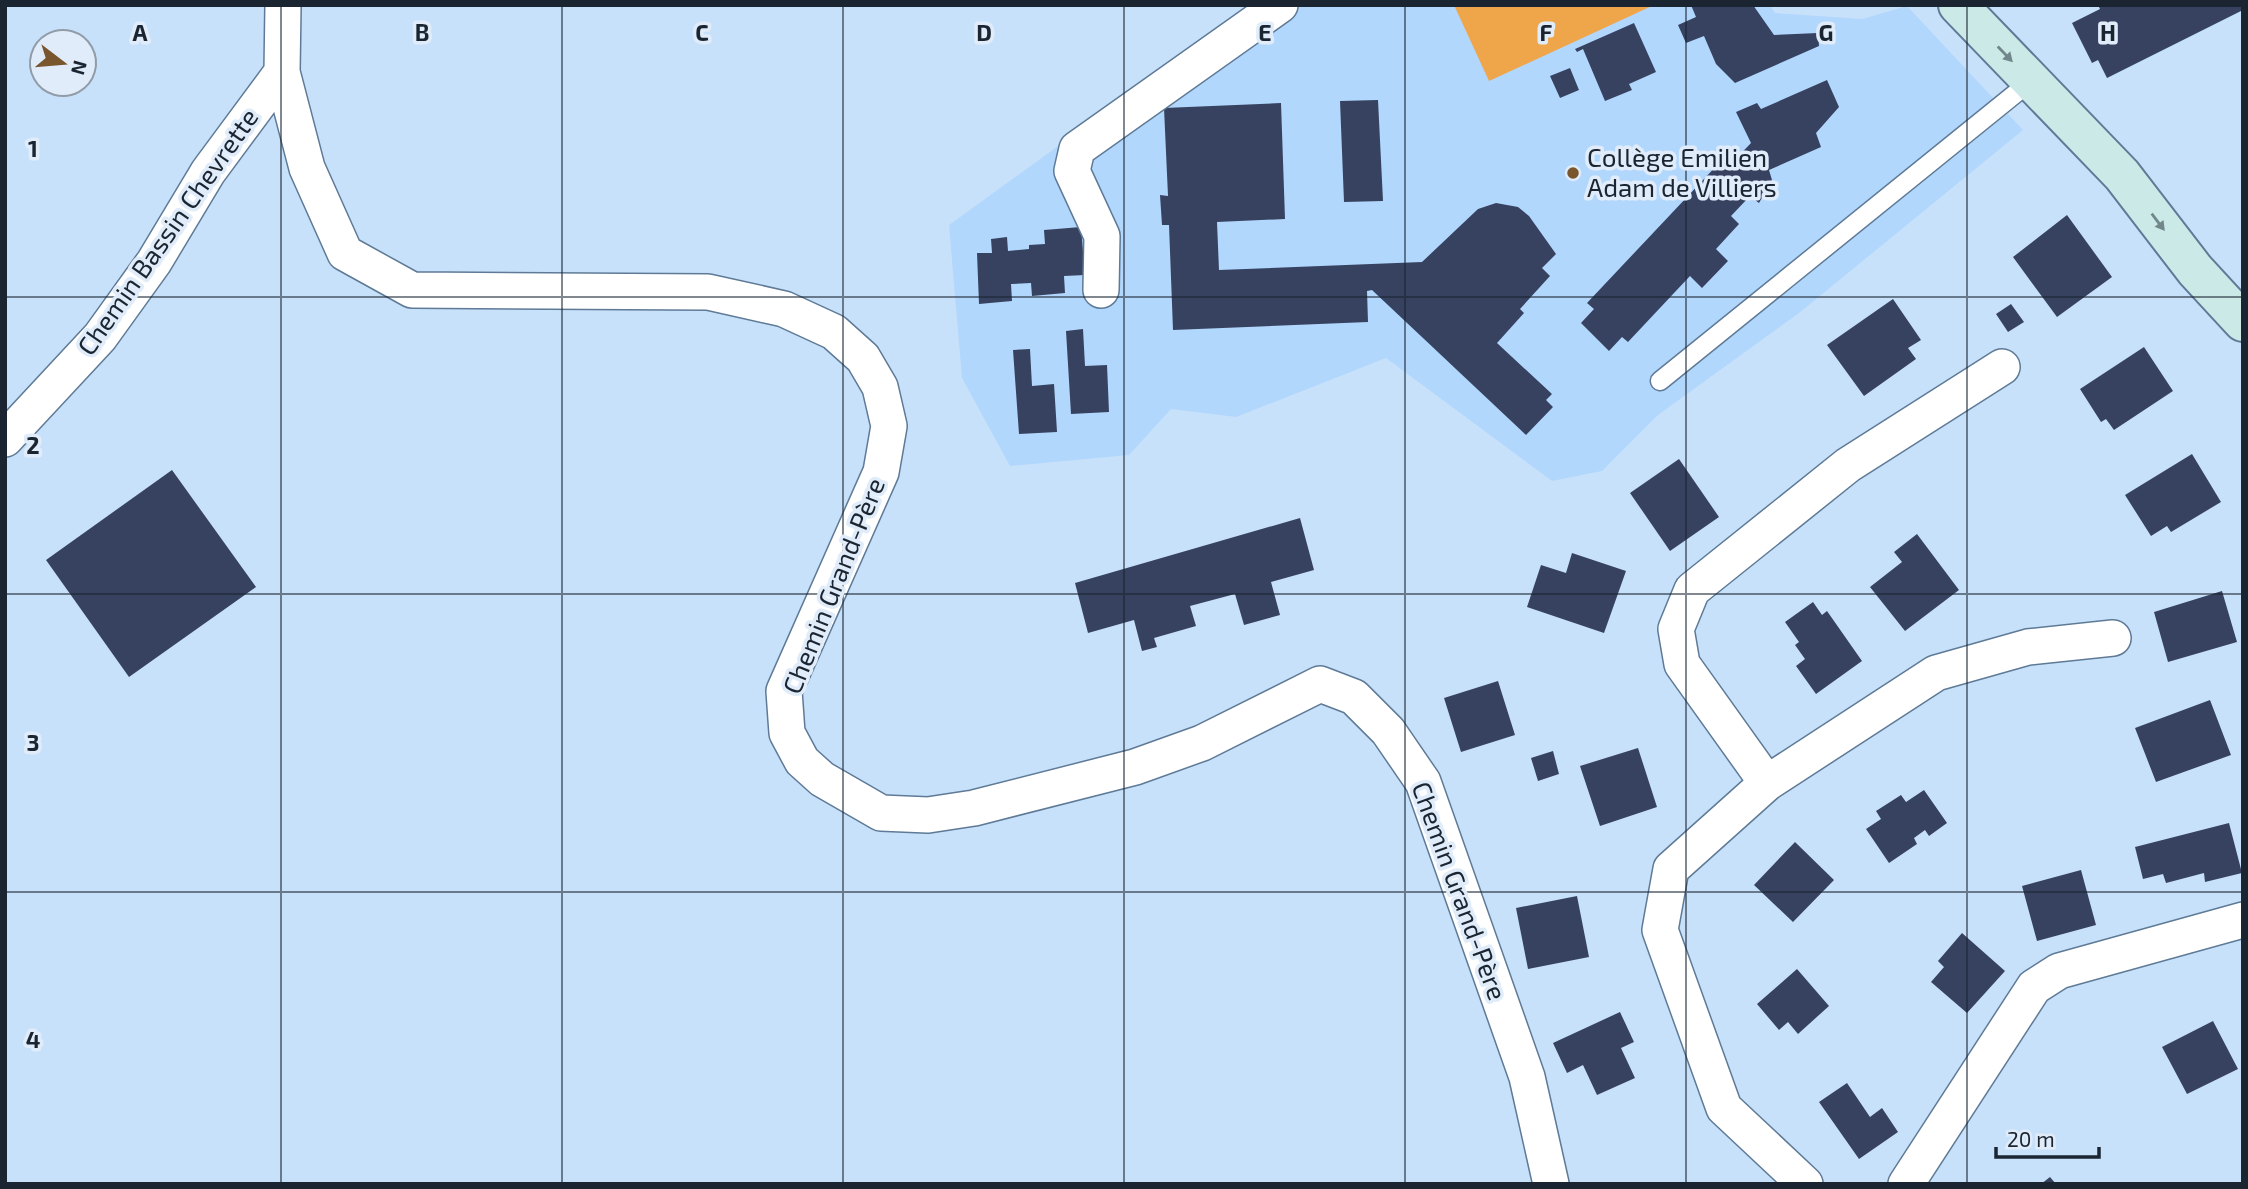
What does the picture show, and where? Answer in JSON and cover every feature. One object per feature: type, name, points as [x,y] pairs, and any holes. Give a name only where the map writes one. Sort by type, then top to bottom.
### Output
[{"type":"main road","points":[[1963,7],[2122,175],[2195,271],[2243,322]]},
{"type":"street","points":[[282,72],[283,5]]},
{"type":"street","points":[[1101,290],[1102,236],[1072,171],[1077,149],[1280,5]]},
{"type":"street","name":"Chemin Bassin Chevrette","points":[[5,439],[100,337],[154,262],[208,172],[282,72]]},
{"type":"street","name":"Chemin Grand-Père","points":[[282,72],[307,168],[345,253],[412,290],[708,292],[784,309],[834,332],[863,358],[880,387],[889,426],[881,472],[784,691],[787,733],[802,761],[834,786],[881,813],[928,815],[974,808],[1135,767],[1202,743],[1320,684],[1354,697],[1388,731],[1423,782],[1527,1077],[1551,1184]]},
{"type":"street","points":[[1767,783],[1682,664],[1676,629],[1692,590],[1848,465],[2001,367]]},
{"type":"street","points":[[1805,1184],[1724,1108],[1660,930],[1671,869],[1767,783],[1936,673],[2028,647],[2113,638]]},
{"type":"street","points":[[1906,1184],[2034,987],[2059,971],[2243,920]]},
{"type":"lane","points":[[1660,380],[2031,81]]},
{"type":"shaded area","points":[[1253,5],[1770,5],[1775,13],[1862,19],[1907,6],[2023,130],[1799,313],[1658,415],[1602,471],[1552,481],[1386,358],[1236,417],[1171,409],[1129,455],[1010,466],[962,378],[949,225]]},
{"type":"shaded area","points":[[1454,5],[1654,5],[1489,81]]},
{"type":"building","points":[[1691,5],[1753,5],[1774,35],[1818,33],[1819,46],[1735,83],[1716,64],[1704,36],[1686,43],[1678,25],[1696,17]]},
{"type":"building","points":[[2098,5],[2243,5],[2243,10],[2107,78],[2098,60],[2092,63],[2072,23],[2100,9]]},
{"type":"building","points":[[1634,23],[1656,72],[1629,84],[1632,90],[1605,101],[1583,49],[1577,52],[1575,49]]},
{"type":"building","points":[[1570,68],[1579,90],[1560,98],[1550,76]]},
{"type":"building","points":[[1827,80],[1839,107],[1816,133],[1821,147],[1769,170],[1772,180],[1759,203],[1750,196],[1731,216],[1739,224],[1716,249],[1728,261],[1702,288],[1690,276],[1628,342],[1622,337],[1609,351],[1581,323],[1594,309],[1587,303],[1720,162],[1726,169],[1751,143],[1736,112],[1757,103],[1761,109]]},
{"type":"building","points":[[1378,100],[1383,201],[1344,202],[1340,101]]},
{"type":"building","points":[[1281,103],[1285,219],[1217,222],[1219,270],[1422,262],[1478,209],[1496,203],[1518,207],[1529,216],[1556,254],[1542,268],[1550,276],[1520,309],[1524,313],[1497,343],[1552,394],[1546,400],[1553,407],[1526,435],[1372,290],[1367,291],[1368,322],[1173,330],[1169,225],[1162,225],[1160,195],[1168,196],[1164,108]]},
{"type":"building","points":[[2067,215],[2112,277],[2057,317],[2013,257]]},
{"type":"building","points":[[1081,227],[1085,275],[1064,276],[1065,293],[1032,296],[1031,283],[1011,284],[1012,301],[979,304],[977,253],[992,253],[991,239],[1007,237],[1008,251],[1029,249],[1029,245],[1045,244],[1044,230]]},
{"type":"building","points":[[1893,299],[1921,340],[1908,348],[1916,359],[1864,396],[1827,345]]},
{"type":"building","points":[[2011,304],[2024,322],[2008,332],[1996,314]]},
{"type":"building","points":[[1083,329],[1085,366],[1107,365],[1109,412],[1071,414],[1066,331]]},
{"type":"building","points":[[2144,347],[2173,391],[2114,430],[2106,419],[2101,422],[2080,389]]},
{"type":"building","points":[[1030,349],[1032,386],[1054,384],[1057,432],[1019,434],[1013,350]]},
{"type":"building","points":[[2192,454],[2221,502],[2171,532],[2167,526],[2151,536],[2125,495]]},
{"type":"building","points":[[1679,459],[1719,517],[1670,551],[1630,493]]},
{"type":"building","points":[[172,470],[256,587],[129,677],[46,560]]},
{"type":"building","points":[[1300,518],[1314,570],[1271,582],[1280,615],[1244,625],[1235,594],[1190,606],[1196,626],[1154,638],[1157,647],[1142,651],[1134,620],[1088,633],[1075,583]]},
{"type":"building","points":[[1917,534],[1959,590],[1905,631],[1870,587],[1902,562],[1894,552]]},
{"type":"building","points":[[1572,553],[1626,571],[1604,633],[1527,607],[1541,565],[1566,573]]},
{"type":"building","points":[[2222,591],[2237,642],[2168,662],[2154,612]]},
{"type":"building","points":[[1813,602],[1822,615],[1827,611],[1862,661],[1816,694],[1796,666],[1805,659],[1795,645],[1799,642],[1785,622]]},
{"type":"building","points":[[1498,681],[1515,735],[1461,752],[1444,698]]},
{"type":"building","points":[[2210,700],[2231,755],[2156,782],[2135,728]]},
{"type":"building","points":[[1638,748],[1657,807],[1600,826],[1580,766]]},
{"type":"building","points":[[1553,751],[1559,774],[1538,781],[1531,758]]},
{"type":"building","points":[[1924,790],[1947,823],[1929,836],[1925,830],[1914,838],[1917,844],[1889,863],[1866,829],[1881,819],[1876,811],[1901,795],[1906,802]]},
{"type":"building","points":[[2229,823],[2242,873],[2205,882],[2204,873],[2166,883],[2163,874],[2143,879],[2135,847]]},
{"type":"building","points":[[1795,842],[1834,880],[1793,922],[1754,885]]},
{"type":"building","points":[[2081,870],[2096,925],[2037,941],[2022,886]]},
{"type":"building","points":[[1577,896],[1589,957],[1528,969],[1516,908]]},
{"type":"building","points":[[1962,933],[2005,971],[1967,1013],[1931,982],[1944,967],[1938,961]]},
{"type":"building","points":[[1797,969],[1829,1006],[1798,1034],[1788,1022],[1779,1030],[1757,1004]]},
{"type":"building","points":[[1620,1012],[1634,1042],[1621,1048],[1635,1078],[1597,1095],[1583,1065],[1567,1073],[1553,1043]]},
{"type":"building","points":[[2213,1021],[2238,1069],[2187,1094],[2162,1047]]},
{"type":"building","points":[[1847,1083],[1870,1117],[1882,1108],[1898,1132],[1859,1159],[1819,1102]]},
{"type":"building","points":[[2050,1177],[2056,1184],[2041,1184]]},
{"type":"place","name":"Collège Emilien Adam de Villiers","points":[[1573,173]]}]
